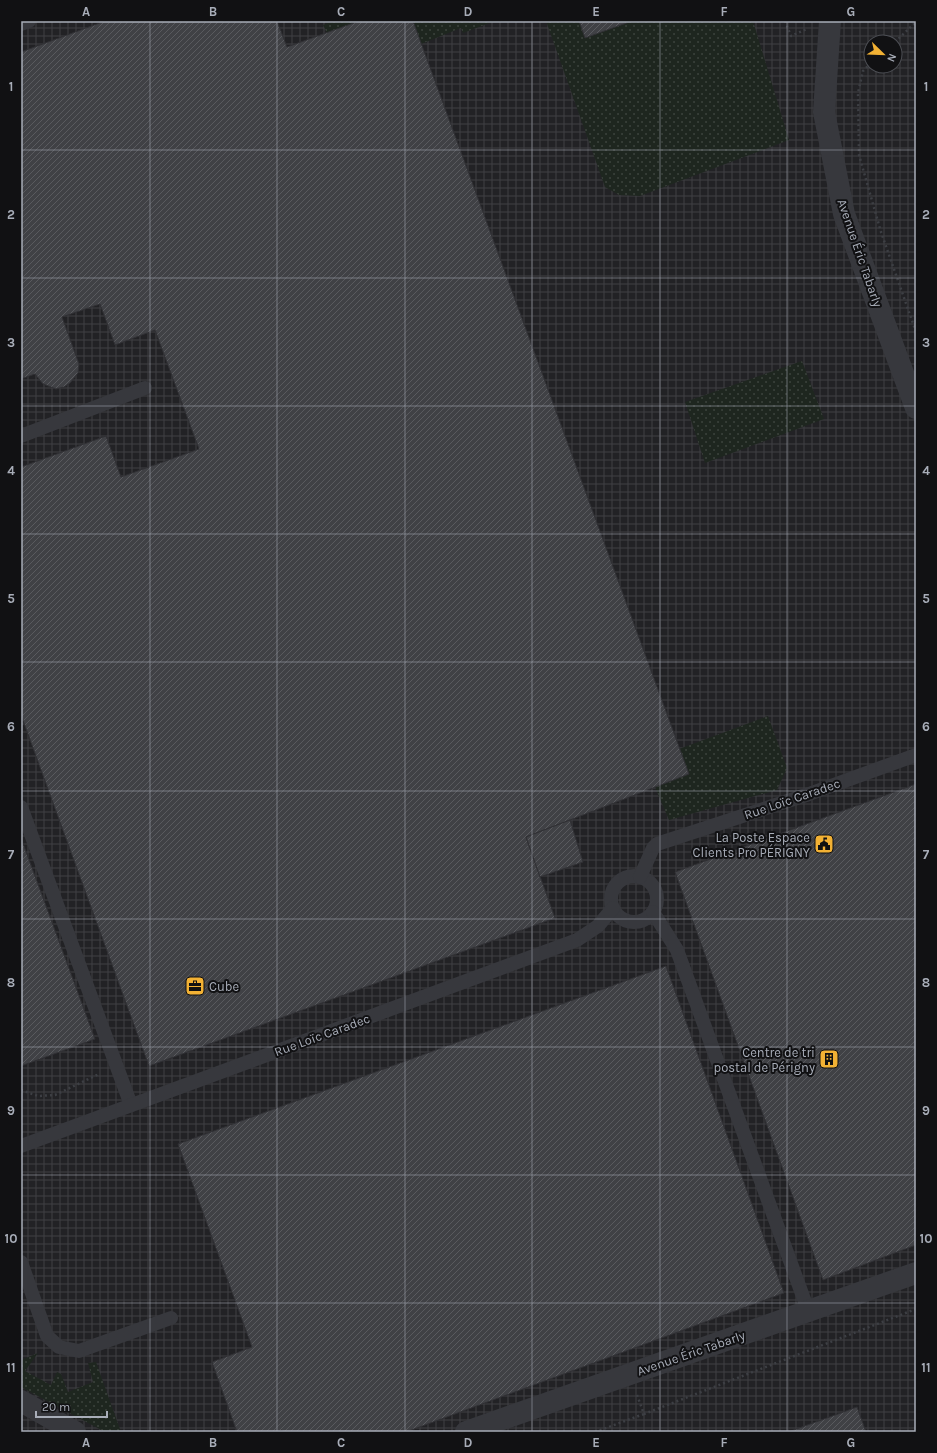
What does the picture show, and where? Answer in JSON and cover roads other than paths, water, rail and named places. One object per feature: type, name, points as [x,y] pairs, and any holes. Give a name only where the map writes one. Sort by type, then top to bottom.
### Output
[{"type":"street","name":"Avenue Éric Tabarly","points":[[821,24],[824,112],[844,214],[916,408]]},
{"type":"street","name":"Avenue Éric Tabarly","points":[[466,1432],[916,1273]]},
{"type":"street","points":[[21,1401],[75,1432]]},
{"type":"lane","points":[[21,24],[29,21]]},
{"type":"lane","points":[[21,436],[145,388]]},
{"type":"lane","name":"Rue Loïc Caradec","points":[[640,877],[653,848],[657,844],[809,794],[916,755]]},
{"type":"lane","points":[[21,807],[131,1105]]},
{"type":"lane","points":[[632,876],[640,877],[652,885],[656,891],[657,898],[653,912],[642,921],[629,922],[617,914],[613,908],[612,894],[619,882],[632,876]]},
{"type":"lane","name":"Rue Loïc Caradec","points":[[21,1146],[577,940],[598,926],[613,908]]},
{"type":"lane","points":[[653,912],[677,950],[809,1312]]},
{"type":"lane","points":[[21,1262],[47,1336],[59,1347],[79,1351],[171,1318]]},
{"type":"place","name":"La Poste Espace Clients Pro PÉRIGNY","points":[[824,844]]},
{"type":"place","name":"Cube","points":[[195,986]]},
{"type":"place","name":"Centre de tri postal de Périgny","points":[[829,1059]]}]
